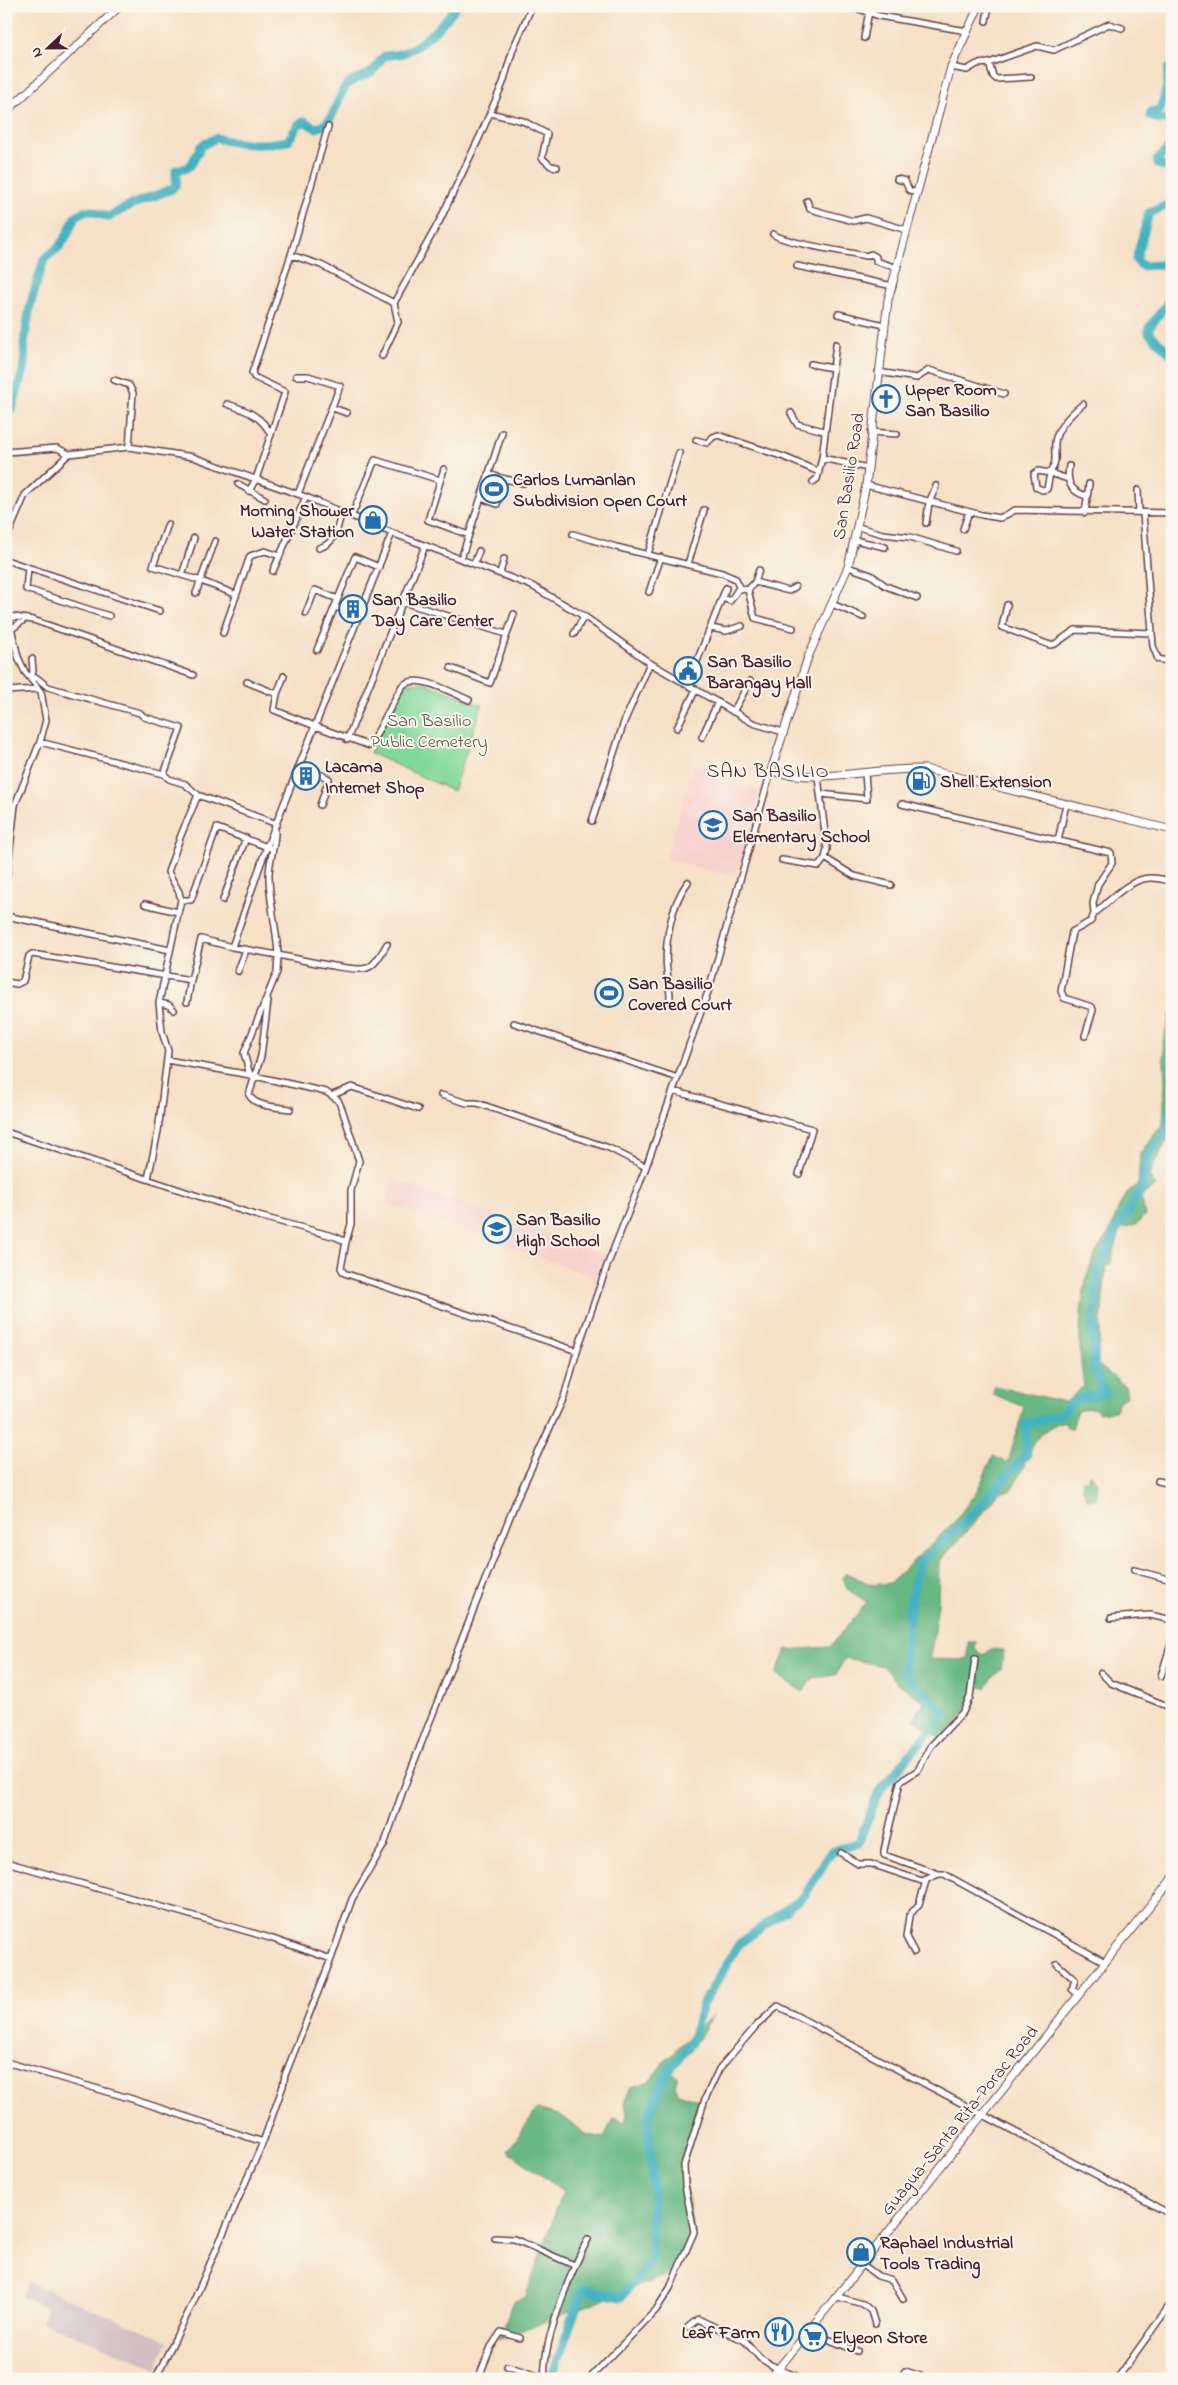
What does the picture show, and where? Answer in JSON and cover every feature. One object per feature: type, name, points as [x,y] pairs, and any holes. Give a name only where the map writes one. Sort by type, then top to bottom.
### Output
[{"type":"street","points":[[6,112],[120,6]]},
{"type":"street","points":[[382,356],[398,322],[394,303],[440,220],[490,113],[503,83],[513,49],[532,6]]},
{"type":"street","points":[[818,6],[869,9],[879,16],[966,31]]},
{"type":"street","name":"San Basilio Road","points":[[771,771],[808,657],[848,567],[866,486],[884,325],[892,286],[950,67],[979,6]]},
{"type":"street","points":[[986,21],[989,6]]},
{"type":"street","points":[[864,38],[869,9]]},
{"type":"street","points":[[950,67],[962,71],[977,64],[989,63],[1037,46],[1054,50],[1109,24],[1122,28]]},
{"type":"street","points":[[989,63],[993,76],[996,79],[1031,78]]},
{"type":"street","points":[[490,113],[523,121],[547,134],[542,158],[551,166],[557,168]]},
{"type":"street","points":[[249,491],[255,481],[285,392],[254,377],[252,373],[291,255],[328,127]]},
{"type":"street","points":[[897,179],[905,181],[909,190],[917,193]]},
{"type":"street","points":[[807,201],[810,209],[853,221],[866,218],[906,230]]},
{"type":"street","points":[[773,234],[779,238],[866,256],[871,254],[876,257],[876,262],[897,268]]},
{"type":"street","points":[[291,255],[321,265],[394,303]]},
{"type":"street","points":[[797,266],[892,286]]},
{"type":"street","points":[[838,314],[884,325]]},
{"type":"street","points":[[813,482],[817,479],[822,458],[836,344]]},
{"type":"street","points":[[811,364],[832,368]]},
{"type":"street","points":[[878,372],[916,378],[929,370],[1004,394]]},
{"type":"street","points":[[296,376],[308,376],[343,386],[332,408],[298,494]]},
{"type":"street","points":[[114,380],[129,385],[133,393],[129,447]]},
{"type":"street","points":[[227,404],[262,420],[271,435]]},
{"type":"street","points":[[1068,479],[1050,474],[1057,454],[1056,440],[1068,418],[1083,404]]},
{"type":"street","points":[[332,408],[347,413]]},
{"type":"street","points":[[791,414],[797,424],[824,431]]},
{"type":"street","points":[[871,432],[897,434]]},
{"type":"street","points":[[461,559],[502,433]]},
{"type":"street","points":[[696,440],[707,443],[718,435],[784,456],[819,472]]},
{"type":"street","points":[[6,452],[57,448],[69,454],[129,447],[167,452],[200,459],[255,481],[298,494],[304,500],[352,516],[540,590],[584,616],[650,663],[733,712],[759,727],[783,732]]},
{"type":"street","points":[[648,554],[679,453]]},
{"type":"street","points":[[6,540],[24,495],[69,454]]},
{"type":"street","points":[[822,458],[868,468]]},
{"type":"street","points":[[352,516],[375,460],[440,480]]},
{"type":"street","points":[[1069,466],[1068,479],[1073,490],[1087,496]]},
{"type":"street","points":[[444,468],[428,520],[468,535]]},
{"type":"street","points":[[488,474],[523,483]]},
{"type":"street","points":[[481,498],[498,504],[505,479]]},
{"type":"street","points":[[238,484],[265,500]]},
{"type":"street","points":[[1085,512],[1089,484]]},
{"type":"street","points":[[866,486],[929,503],[1000,518],[1014,510],[1172,513]]},
{"type":"street","points":[[926,523],[929,503],[936,486]]},
{"type":"street","points":[[1138,490],[1153,646],[1158,658],[1172,662]]},
{"type":"street","points":[[273,571],[304,500]]},
{"type":"street","points":[[688,564],[704,510]]},
{"type":"street","points":[[964,529],[968,512]]},
{"type":"street","points":[[319,548],[328,545],[333,540],[341,513]]},
{"type":"street","points":[[168,524],[152,566],[201,580],[235,594]]},
{"type":"street","points":[[858,527],[879,533],[910,537],[956,551]]},
{"type":"street","points":[[232,947],[267,846],[392,533]]},
{"type":"street","points":[[573,534],[732,577],[737,581],[739,588],[731,600],[723,598]]},
{"type":"street","points":[[182,575],[194,538]]},
{"type":"street","points":[[855,540],[885,547]]},
{"type":"street","points":[[196,593],[215,541]]},
{"type":"street","points":[[348,740],[425,546]]},
{"type":"street","points":[[474,564],[479,551]]},
{"type":"street","points":[[222,633],[235,594],[252,554],[265,552],[280,556]]},
{"type":"street","points":[[317,650],[354,557],[378,567]]},
{"type":"street","points":[[650,592],[661,557]]},
{"type":"street","points":[[500,573],[504,558]]},
{"type":"street","points":[[6,560],[160,611]]},
{"type":"street","points":[[848,567],[866,572],[886,586],[917,598]]},
{"type":"street","points":[[28,568],[26,589],[109,616]]},
{"type":"street","points":[[748,590],[755,582],[759,570]]},
{"type":"street","points":[[755,582],[789,591],[795,587]]},
{"type":"street","points":[[688,684],[726,588]]},
{"type":"street","points":[[739,588],[748,590]]},
{"type":"street","points":[[306,613],[315,590],[338,599]]},
{"type":"street","points":[[748,590],[755,618],[794,628]]},
{"type":"street","points":[[403,602],[506,634]]},
{"type":"street","points":[[832,604],[863,617]]},
{"type":"street","points":[[1008,605],[1002,627],[1042,644],[1055,644],[1069,633],[1084,630],[1152,633]]},
{"type":"street","points":[[6,606],[20,662],[44,701],[46,720],[40,742],[16,805],[6,884]]},
{"type":"street","points":[[335,607],[359,616]]},
{"type":"street","points":[[451,668],[490,682],[514,614]]},
{"type":"street","points":[[9,616],[26,619],[193,675]]},
{"type":"street","points":[[574,634],[584,616]]},
{"type":"street","points":[[12,629],[26,619]]},
{"type":"street","points":[[711,628],[728,631],[742,626]]},
{"type":"street","points":[[31,678],[33,671],[32,659]]},
{"type":"street","points":[[592,821],[624,722],[650,663]]},
{"type":"street","points":[[284,676],[277,694],[274,710],[366,746],[372,745],[402,686],[410,681],[427,683],[469,700]]},
{"type":"street","points":[[31,678],[37,678],[54,688],[140,713],[144,717],[181,728],[164,774]]},
{"type":"street","points":[[733,712],[750,680]]},
{"type":"street","points":[[247,682],[277,694]]},
{"type":"street","points":[[6,691],[38,689]]},
{"type":"street","points":[[677,728],[696,689]]},
{"type":"street","points":[[702,737],[718,702]]},
{"type":"street","points":[[40,742],[164,774],[169,779],[185,784],[198,795],[276,826]]},
{"type":"street","points":[[301,764],[329,779],[320,805]]},
{"type":"street","points":[[155,2379],[192,2305],[263,2142],[283,2086],[285,2075],[332,1959],[352,1899],[384,1845],[405,1785],[516,1501],[564,1397],[577,1351],[607,1266],[646,1167],[702,1008],[771,771],[818,777],[902,768],[943,772],[1172,830]]},
{"type":"street","points":[[820,794],[829,797],[867,799],[868,788],[865,773]]},
{"type":"street","points":[[782,860],[819,866],[826,858],[828,848],[818,777]]},
{"type":"street","points":[[148,1179],[158,1131],[168,1051],[162,1032],[160,1003],[181,900],[179,892],[168,872],[198,795]]},
{"type":"street","points":[[902,804],[1113,855],[1112,863],[1102,875],[1095,892],[1094,914],[1091,921],[1072,932],[1061,990],[1064,998],[1092,1006],[1094,1010],[1085,1036]]},
{"type":"street","points":[[1058,841],[1066,804]]},
{"type":"street","points":[[252,1075],[244,1054],[277,972],[278,955],[269,878],[269,864],[276,826]]},
{"type":"street","points":[[181,900],[191,900],[216,828],[273,849]]},
{"type":"street","points":[[223,900],[246,838]]},
{"type":"street","points":[[826,858],[854,876],[891,886]]},
{"type":"street","points":[[1094,914],[1120,892],[1140,880],[1152,878],[1172,881]]},
{"type":"street","points":[[670,998],[667,948],[672,913],[679,894],[688,882]]},
{"type":"street","points":[[145,904],[178,912]]},
{"type":"street","points":[[6,916],[170,950]]},
{"type":"street","points":[[187,1002],[201,939],[246,950],[326,965],[361,969],[374,963],[387,944]]},
{"type":"street","points":[[238,971],[246,950]]},
{"type":"street","points":[[6,982],[18,984],[23,980],[29,956],[32,954],[191,980]]},
{"type":"street","points":[[268,994],[261,1056],[252,1075],[249,1095],[253,1101],[290,1109]]},
{"type":"street","points":[[160,1003],[169,1005],[174,1010]]},
{"type":"street","points":[[514,1023],[678,1078]]},
{"type":"street","points":[[167,1060],[252,1075],[326,1092],[333,1096],[342,1109],[359,1161],[351,1190],[351,1224],[341,1268],[344,1273],[577,1351]]},
{"type":"street","points":[[333,1096],[352,1087],[418,1109]]},
{"type":"street","points":[[673,1090],[812,1129],[799,1174]]},
{"type":"street","points":[[441,1095],[467,1103],[477,1103],[609,1148],[646,1167]]},
{"type":"street","points":[[6,1132],[255,1215],[336,1236],[346,1242]]},
{"type":"street","points":[[1158,1481],[1172,1484]]},
{"type":"street","points":[[1134,1570],[1172,1580]]},
{"type":"street","points":[[1111,1618],[1150,1615],[1172,1620]]},
{"type":"street","points":[[1161,1676],[1172,1641]]},
{"type":"street","points":[[975,1659],[970,1697],[963,1712],[930,1747],[918,1770],[900,1782],[884,1855],[888,1858],[948,1876],[1105,1962]]},
{"type":"street","points":[[1101,1673],[1111,1683],[1172,1708]]},
{"type":"street","points":[[841,1853],[858,1864],[871,1864],[909,1878],[926,1881],[939,1874]]},
{"type":"street","points":[[6,1862],[270,1938],[332,1959]]},
{"type":"street","name":"Guagua-Santa Rita-Porac Road","points":[[770,2379],[838,2297],[981,2115],[1172,1879]]},
{"type":"street","points":[[914,1952],[906,1937],[909,1916],[919,1904],[926,1881]]},
{"type":"street","points":[[1057,1964],[1076,1981],[1072,1988],[1079,1994]]},
{"type":"street","points":[[589,2379],[656,2310],[670,2288],[694,2232],[685,2185],[684,2165],[706,2099],[719,2070],[778,2006],[1172,2215]]},
{"type":"street","points":[[6,2062],[128,2098],[263,2142]]},
{"type":"street","points":[[495,2238],[514,2239],[574,2265]]},
{"type":"street","points":[[507,2366],[544,2378],[544,2363],[574,2265],[588,2239]]},
{"type":"street","points":[[863,2265],[878,2276],[892,2280],[903,2299]]},
{"type":"street","points":[[838,2297],[863,2304],[871,2311],[875,2324]]},
{"type":"street","points":[[1117,2379],[1172,2302]]},
{"type":"street","points":[[688,2327],[698,2320],[708,2323],[745,2341],[760,2358],[778,2369],[803,2379]]},
{"type":"street","points":[[808,2331],[857,2351]]},
{"type":"street","points":[[478,2379],[491,2347],[501,2332],[520,2338]]},
{"type":"street","points":[[900,2379],[905,2371],[930,2379]]},
{"type":"shaded area","name":"San Basilio Elementary School","points":[[694,764],[717,769],[715,778],[760,791],[736,877],[666,859]]},
{"type":"shaded area","name":"San Basilio High School","points":[[394,1179],[607,1255],[597,1283],[591,1280],[592,1276],[386,1203]]},
{"type":"shaded area","points":[[28,2282],[168,2341],[157,2368],[41,2322],[47,2307],[22,2297]]},
{"type":"green space","name":"Carlos Lumanlan Subdivision Open Court","points":[[491,476],[503,480],[497,502],[484,498]]},
{"type":"green space","name":"San Basilio Public Cemetery","points":[[406,683],[425,683],[482,705],[453,791],[370,753]]},
{"type":"green space","points":[[1171,1012],[1172,1132],[1149,1177],[1156,1186],[1141,1196],[1145,1215],[1136,1225],[1121,1228],[1110,1265],[1106,1266],[1097,1364],[1125,1386],[1127,1396],[1119,1401],[1115,1411],[1099,1413],[1096,1409],[1090,1408],[1077,1411],[1072,1429],[1066,1426],[1065,1421],[1052,1426],[1042,1433],[1030,1450],[1022,1470],[1010,1491],[999,1492],[991,1504],[939,1562],[938,1604],[930,1659],[968,1660],[968,1642],[976,1642],[975,1650],[984,1655],[991,1649],[1004,1650],[1001,1669],[986,1688],[973,1686],[969,1703],[962,1716],[941,1739],[914,1719],[924,1701],[898,1683],[883,1666],[845,1658],[836,1675],[813,1678],[803,1692],[776,1674],[786,1650],[830,1647],[867,1602],[847,1589],[843,1577],[846,1573],[873,1585],[890,1583],[956,1520],[978,1489],[993,1456],[1008,1463],[1024,1407],[993,1394],[995,1386],[1065,1402],[1084,1386],[1080,1354],[1080,1319],[1085,1285],[1095,1254],[1109,1231],[1123,1199],[1138,1184],[1140,1153],[1163,1124],[1165,1083],[1163,1041]]},
{"type":"green space","points":[[1089,1474],[1092,1475],[1098,1486],[1096,1499],[1087,1499],[1082,1486],[1083,1480],[1087,1481]]},
{"type":"green space","points":[[713,2015],[698,2040],[669,2071],[678,2076],[675,2086],[678,2093],[702,2101],[683,2165],[693,2231],[672,2273],[499,2339],[514,2301],[525,2298],[563,2191],[508,2151],[537,2109],[562,2116],[585,2134],[604,2138],[613,2118],[625,2122],[627,2115],[625,2100],[631,2087],[648,2082],[669,2056]]},
{"type":"waterway","points":[[6,416],[13,406],[25,364],[24,343],[30,306],[44,259],[59,247],[75,217],[84,211],[92,211],[108,217],[133,204],[172,189],[176,184],[176,170],[184,169],[191,165],[201,146],[216,138],[242,143],[279,143],[288,141],[298,125],[304,121],[316,128],[323,126],[328,122],[342,91],[348,83],[372,72],[385,56],[403,53],[412,49],[440,26],[456,6]]},
{"type":"waterway","points":[[1172,67],[1169,69],[1167,88],[1160,110],[1151,112],[1150,116],[1159,120],[1167,119],[1172,129]]},
{"type":"waterway","points":[[1172,138],[1168,149],[1157,160],[1158,164],[1172,170]]},
{"type":"waterway","points":[[1172,203],[1149,213],[1136,260],[1142,266],[1172,264]]},
{"type":"waterway","points":[[1172,291],[1166,305],[1149,328],[1149,333],[1172,355]]},
{"type":"waterway","points":[[6,458],[62,456]]},
{"type":"waterway","points":[[1172,1039],[1172,1076]]},
{"type":"waterway","points":[[551,2379],[583,2289],[621,2297],[650,2263],[653,2190],[648,2118],[667,2073],[691,2043],[702,2005],[739,1944],[805,1895],[831,1852],[859,1842],[878,1793],[945,1713],[905,1674],[909,1610],[919,1563],[970,1517],[1027,1454],[1026,1424],[1060,1415],[1074,1400],[1105,1393],[1095,1372],[1093,1326],[1098,1275],[1117,1229],[1141,1191],[1148,1155],[1167,1132],[1172,1104]]},
{"type":"place","name":"Upper Room San Basilio","points":[[886,399]]},
{"type":"place","name":"Carlos Lumanlan Subdivision Open Court","points":[[494,489]]},
{"type":"place","name":"Morning Shower Water Station","points":[[373,520]]},
{"type":"place","name":"San Basilio Day Care Center","points":[[353,609]]},
{"type":"place","name":"San Basilio Barangay Hall","points":[[688,671]]},
{"type":"place","name":"Lacama Internet Shop","points":[[306,776]]},
{"type":"place","name":"Shell Extension","points":[[921,781]]},
{"type":"place","name":"San Basilio Elementary School","points":[[713,825]]},
{"type":"place","name":"San Basilio Covered Court","points":[[609,993]]},
{"type":"place","name":"San Basilio High School","points":[[497,1229]]},
{"type":"place","name":"Raphael Industrial Tools Trading","points":[[861,2252]]},
{"type":"place","name":"Leaf Farm","points":[[779,2332]]},
{"type":"place","name":"Elyeon Store","points":[[813,2337]]},
{"type":"district","name":"SAN BASILIO","points":[[768,770]]}]
